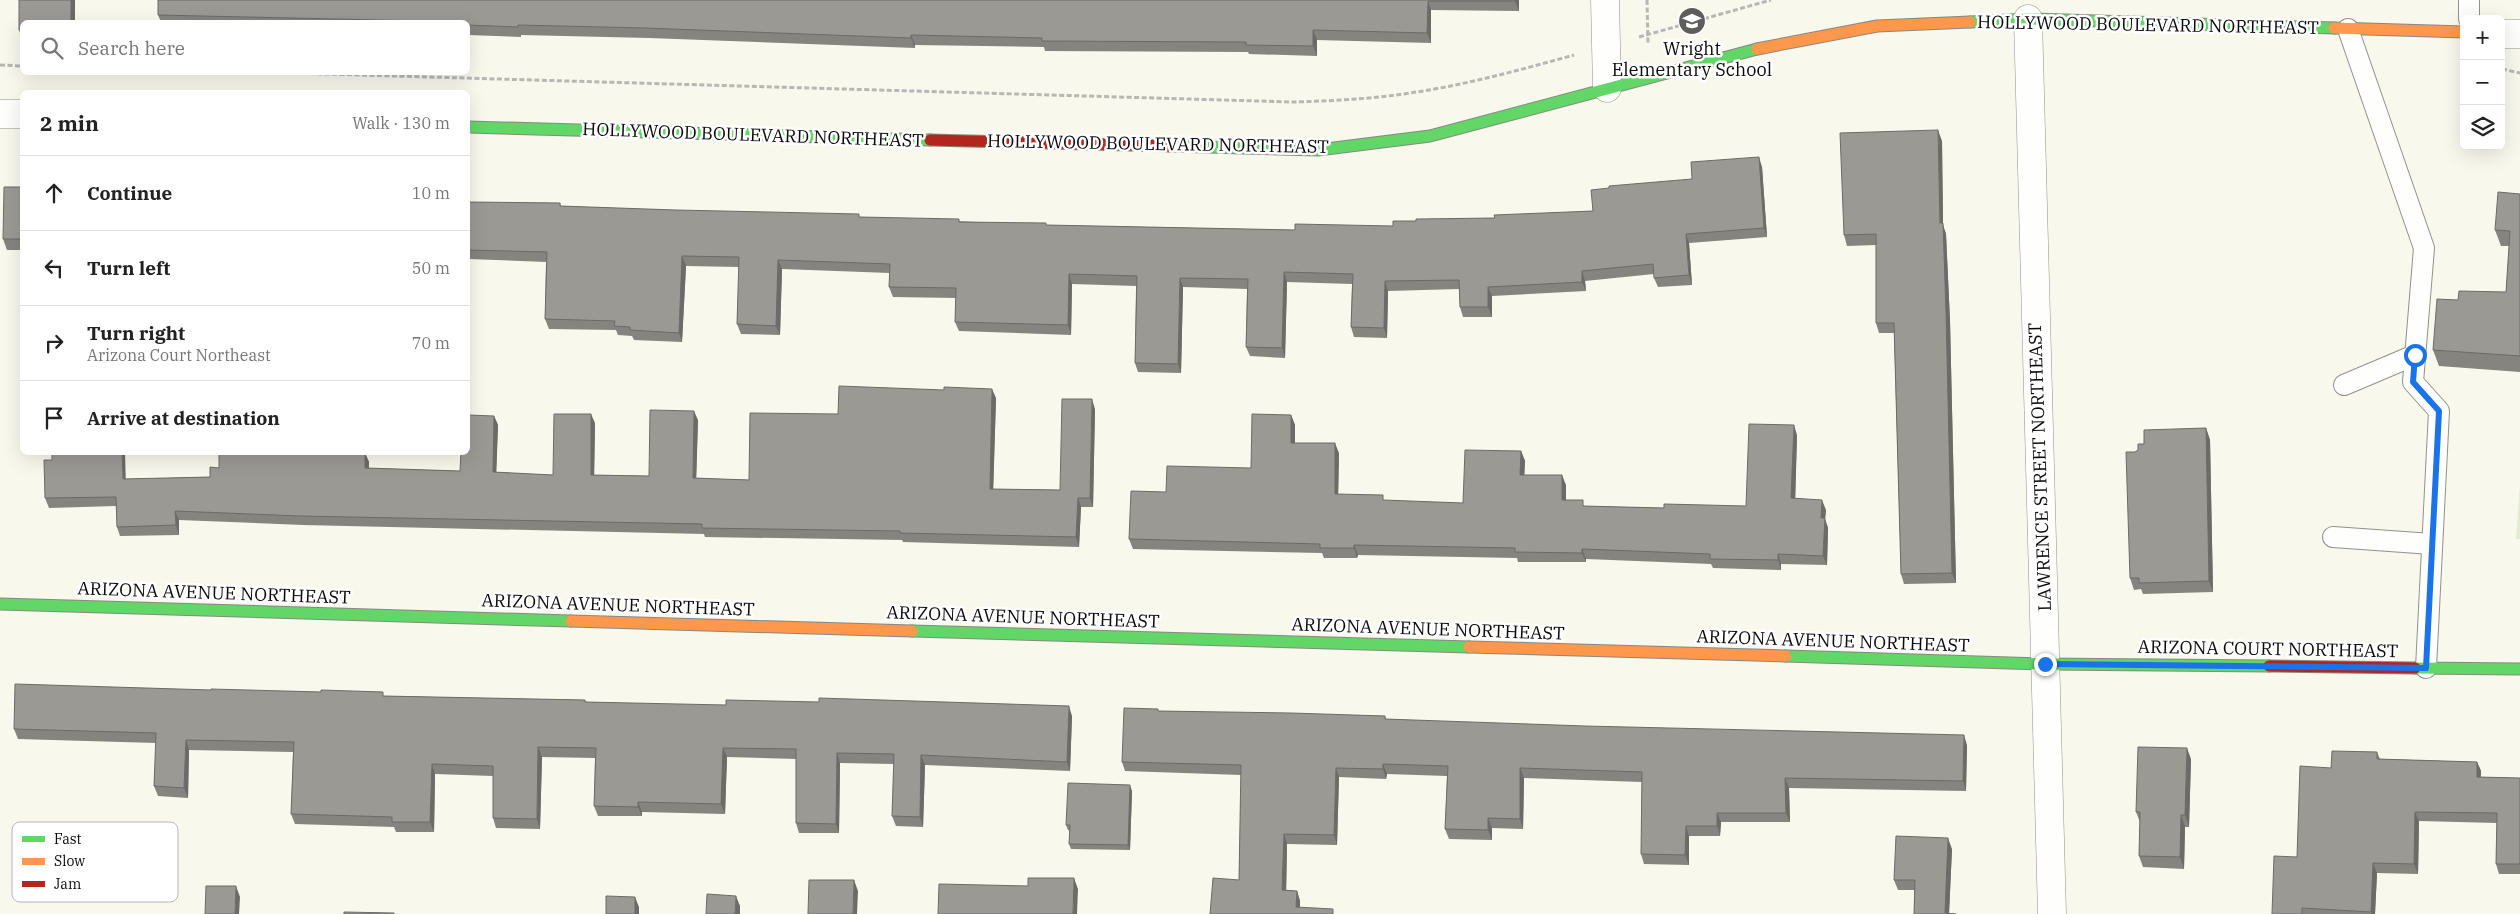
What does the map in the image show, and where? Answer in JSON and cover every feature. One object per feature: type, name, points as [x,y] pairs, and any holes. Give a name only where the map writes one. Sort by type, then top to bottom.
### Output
[{"type":"street","points":[[1605,0],[1607,88]]},
{"type":"street","name":"HOLLYWOOD BOULEVARD NORTHEAST","points":[[470,127],[1318,150],[1430,136],[1753,50],[1877,26],[2028,19],[2460,32]]},
{"type":"street","name":"LAWRENCE STREET NORTHEAST","points":[[2028,19],[2052,914]]},
{"type":"street","points":[[2505,34],[2520,34]]},
{"type":"street","points":[[0,114],[20,114]]},
{"type":"street","name":"ARIZONA AVENUE NORTHEAST","points":[[0,604],[2045,664]]},
{"type":"street","name":"ARIZONA COURT NORTHEAST","points":[[2045,664],[2520,669]]},
{"type":"lane","points":[[2469,0],[2469,15]]},
{"type":"lane","points":[[2348,29],[2424,248],[2413,382],[2439,411],[2426,668]]},
{"type":"lane","points":[[2344,385],[2415,355]]},
{"type":"lane","points":[[2333,538],[2432,544]]},
{"type":"path","points":[[1647,0],[1648,43]]},
{"type":"path","points":[[1639,37],[1771,0]]},
{"type":"path","points":[[360,75],[1292,102],[1339,101],[1410,93],[1502,75],[1579,54]]},
{"type":"path","points":[[0,65],[20,66]]},
{"type":"path","points":[[2505,70],[2520,73]]},
{"type":"green space","points":[[2520,484],[2520,539],[2516,539]]},
{"type":"building","points":[[19,0],[71,0],[71,20],[20,20],[19,30]]},
{"type":"building","points":[[158,0],[1515,0],[1428,1],[1427,33],[1313,30],[1313,46],[1246,45],[1246,42],[1042,41],[1042,38],[911,35],[911,38],[645,28],[518,25],[518,27],[470,25],[470,20],[158,15]]},
{"type":"building","points":[[1938,130],[1940,223],[1943,223],[1946,311],[1952,573],[1901,574],[1894,323],[1876,323],[1876,234],[1844,235],[1840,133]]},
{"type":"building","points":[[1759,157],[1764,228],[1686,234],[1689,275],[1654,278],[1653,264],[1582,271],[1582,282],[1488,287],[1488,307],[1460,307],[1459,280],[1385,281],[1384,328],[1351,327],[1353,274],[1284,272],[1282,348],[1246,347],[1248,279],[1180,278],[1178,364],[1135,363],[1137,276],[1069,274],[1068,325],[955,322],[956,288],[889,287],[890,264],[778,260],[776,326],[737,324],[739,257],[682,256],[679,333],[630,330],[630,327],[614,326],[615,321],[545,319],[547,252],[470,250],[470,202],[560,203],[560,206],[859,214],[859,217],[959,219],[959,222],[1046,223],[1046,225],[1295,230],[1295,224],[1393,226],[1393,221],[1416,221],[1416,219],[1495,218],[1494,215],[1593,211],[1591,190],[1609,188],[1609,186],[1692,179],[1691,162]]},
{"type":"building","points":[[4,187],[20,187],[20,239],[3,239]]},
{"type":"building","points":[[2498,192],[2520,194],[2520,356],[2433,350],[2437,299],[2458,300],[2459,291],[2506,292],[2510,231],[2495,230]]},
{"type":"building","points":[[839,386],[944,390],[944,387],[992,389],[990,489],[1060,490],[1062,399],[1092,399],[1090,498],[1078,498],[1076,537],[900,533],[900,531],[702,528],[702,524],[300,516],[175,511],[176,525],[117,527],[116,497],[45,498],[44,460],[52,460],[52,455],[122,455],[123,479],[210,477],[210,467],[219,468],[219,455],[365,455],[365,468],[460,471],[461,455],[470,455],[470,415],[494,416],[493,472],[553,475],[554,414],[591,414],[591,475],[649,476],[650,410],[694,411],[693,478],[749,480],[750,413],[838,414]]},
{"type":"building","points":[[1252,414],[1291,415],[1291,443],[1335,443],[1335,494],[1383,495],[1383,500],[1463,503],[1465,450],[1521,451],[1520,475],[1562,475],[1562,500],[1583,500],[1583,506],[1664,508],[1664,504],[1746,506],[1749,424],[1794,425],[1791,498],[1822,500],[1821,518],[1825,518],[1823,556],[1778,554],[1778,560],[1710,559],[1710,554],[1582,549],[1582,553],[1515,552],[1515,548],[1354,545],[1354,548],[1320,548],[1320,544],[1129,539],[1131,491],[1166,492],[1167,466],[1251,468]]},
{"type":"building","points":[[2206,428],[2209,581],[2139,583],[2139,578],[2130,578],[2126,452],[2135,452],[2138,450],[2138,444],[2144,444],[2144,430]]},
{"type":"building","points":[[15,684],[211,690],[321,692],[321,690],[383,692],[383,696],[726,705],[726,700],[819,702],[819,698],[1069,706],[1067,762],[921,755],[920,817],[892,816],[894,754],[837,753],[836,824],[796,823],[796,749],[723,748],[721,804],[638,802],[638,807],[594,806],[596,748],[538,747],[537,819],[493,818],[493,766],[432,764],[430,822],[392,822],[392,817],[291,814],[294,742],[186,740],[184,788],[154,786],[156,733],[14,729]]},
{"type":"building","points":[[1124,708],[1158,709],[1158,711],[1385,716],[1385,719],[1585,726],[1964,735],[1963,781],[1785,778],[1786,813],[1717,813],[1717,826],[1686,826],[1685,855],[1641,854],[1642,772],[1520,768],[1520,819],[1488,818],[1488,830],[1445,829],[1448,766],[1383,764],[1383,769],[1336,768],[1334,835],[1284,834],[1282,890],[1297,891],[1296,907],[1333,909],[1333,914],[1210,914],[1213,878],[1239,880],[1241,765],[1122,762]]},
{"type":"building","points":[[2138,747],[2187,748],[2185,815],[2181,815],[2180,857],[2139,856],[2140,812],[2136,812]]},
{"type":"building","points":[[2332,751],[2377,752],[2377,759],[2477,762],[2477,777],[2520,778],[2520,864],[2496,864],[2497,813],[2415,812],[2414,864],[2373,863],[2371,912],[2302,908],[2302,914],[2272,914],[2274,856],[2297,857],[2300,766],[2331,768]]},
{"type":"building","points":[[1068,783],[1130,785],[1128,845],[1069,844],[1070,825],[1066,825]]},
{"type":"building","points":[[1896,836],[1948,838],[1945,913],[1956,914],[1914,914],[1915,880],[1894,880]]},
{"type":"building","points":[[1028,878],[1074,878],[1073,914],[938,914],[939,884],[1028,886]]},
{"type":"building","points":[[809,880],[854,880],[853,914],[808,914]]},
{"type":"building","points":[[206,886],[236,886],[235,914],[205,914]]},
{"type":"building","points":[[707,894],[736,896],[735,914],[706,914]]},
{"type":"building","points":[[606,896],[635,897],[635,914],[606,914]]},
{"type":"building","points":[[344,912],[394,913],[394,914],[344,914]]},
{"type":"traffic: fast","points":[[1970,22],[2028,19],[2334,28]]},
{"type":"traffic: fast","points":[[1170,146],[1318,150],[1430,136],[1757,49]]},
{"type":"traffic: fast","points":[[470,127],[930,140]]},
{"type":"traffic: fast","points":[[0,604],[571,621]]},
{"type":"traffic: fast","points":[[912,631],[1469,647]]},
{"type":"traffic: fast","points":[[1786,656],[2045,664],[2269,666]]},
{"type":"traffic: fast","points":[[2415,668],[2520,669]]},
{"type":"traffic: slow","points":[[1757,49],[1877,26],[1970,22]]},
{"type":"traffic: slow","points":[[2334,28],[2460,32]]},
{"type":"traffic: slow","points":[[571,621],[912,631]]},
{"type":"traffic: slow","points":[[1469,647],[1786,656]]},
{"type":"traffic: jam","points":[[930,140],[1170,146]]},
{"type":"traffic: jam","points":[[2269,666],[2415,668]]},
{"type":"place","name":"Wright Elementary School","points":[[1692,21]]},
{"type":"route","points":[[2045,664],[2426,668],[2439,411],[2413,382],[2415,355]]}]
